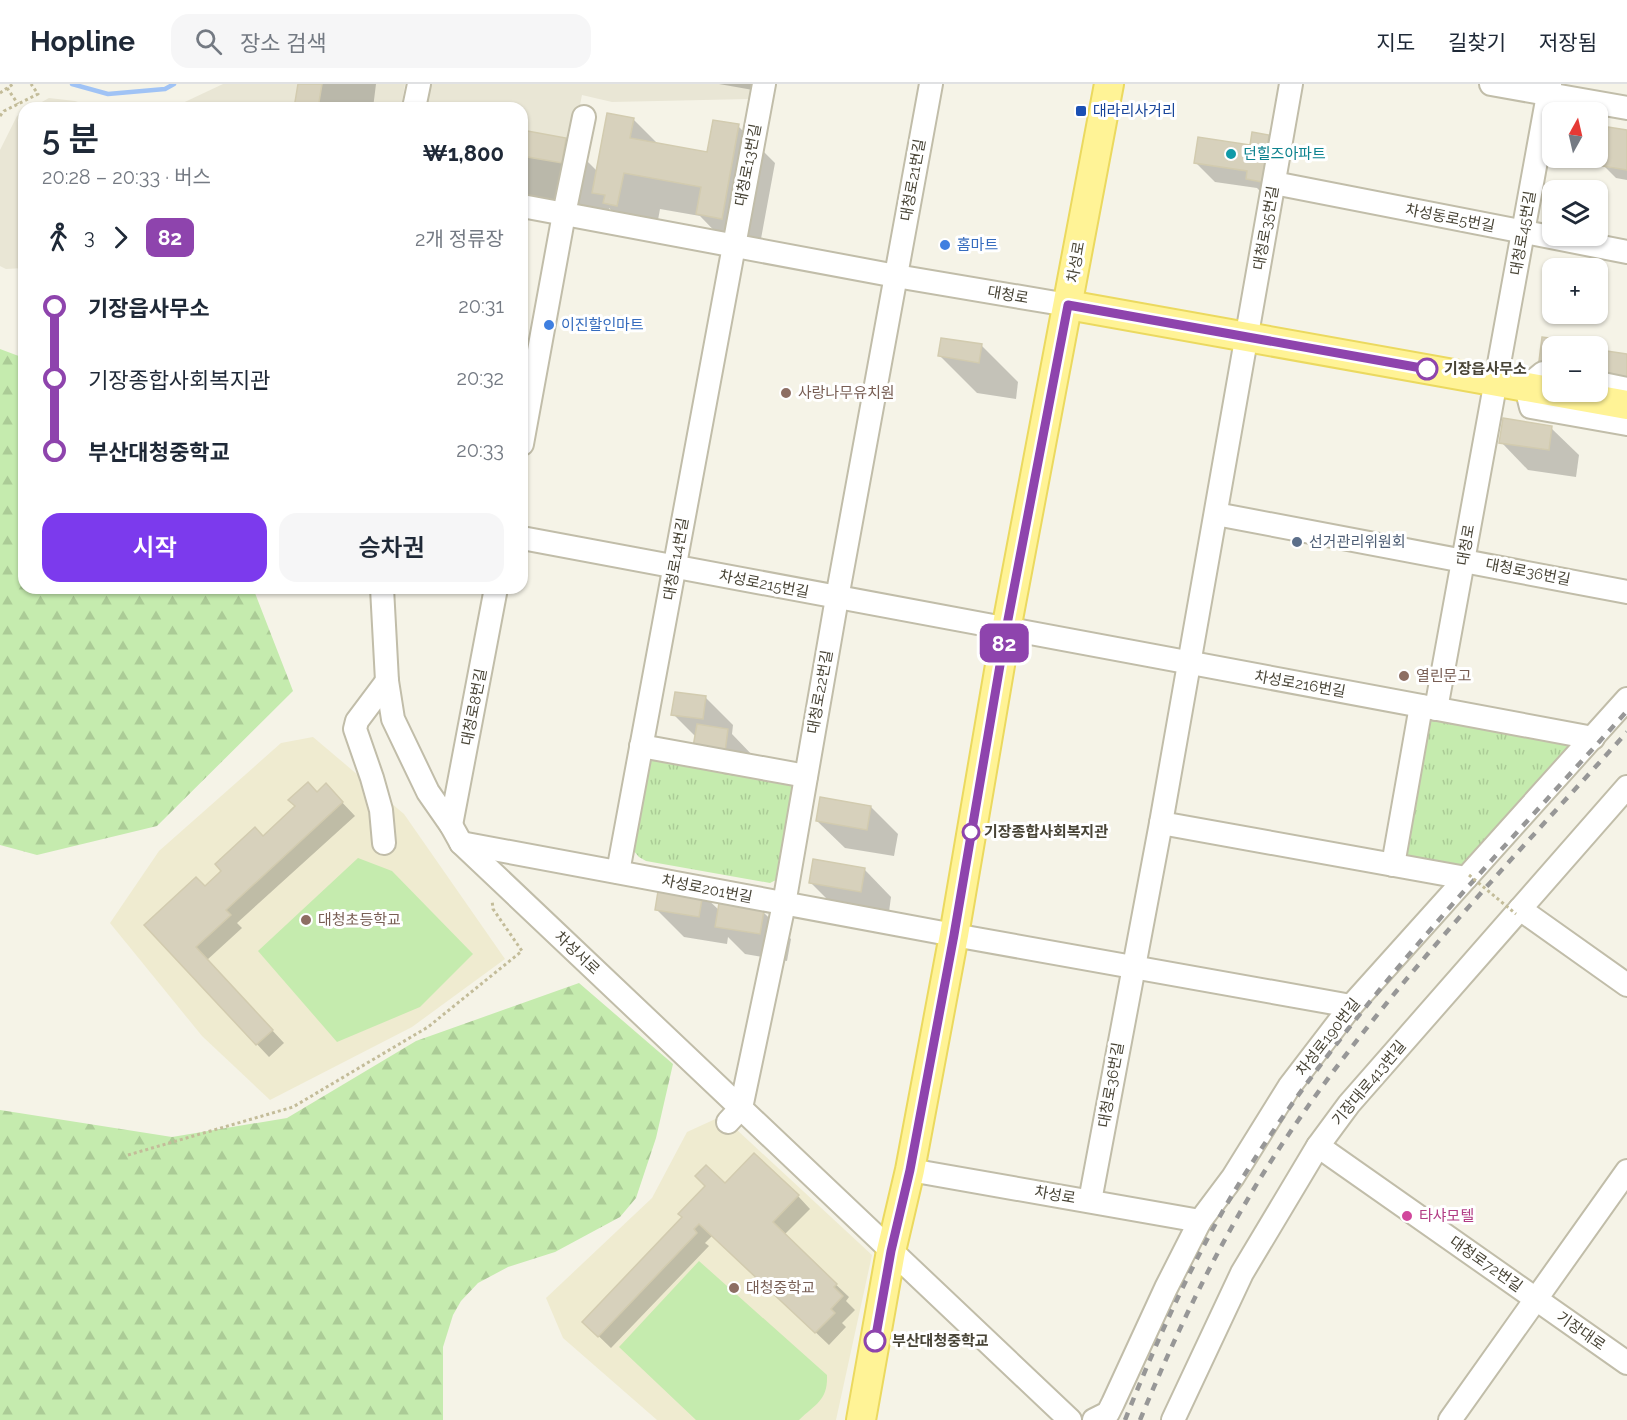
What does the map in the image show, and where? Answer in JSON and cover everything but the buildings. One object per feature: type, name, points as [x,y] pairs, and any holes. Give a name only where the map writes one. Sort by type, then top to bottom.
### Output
[{"type":"main road","name":"차성로","points":[[861,1420],[891,1251],[910,1170],[954,935],[1006,630],[1109,84]]},
{"type":"main road","name":"대청로","points":[[1068,305],[1627,405]]},
{"type":"street","points":[[415,102],[419,84]]},
{"type":"street","name":"대청로13번길","points":[[733,246],[764,84]]},
{"type":"street","name":"대청로21번길","points":[[896,276],[931,84]]},
{"type":"street","name":"대청로35번길","points":[[1247,337],[1292,84]]},
{"type":"street","points":[[1491,84],[1549,89],[1627,108]]},
{"type":"street","name":"대청로45번길","points":[[1495,381],[1549,89]]},
{"type":"street","points":[[528,411],[584,117]]},
{"type":"street","name":"차성동로5번길","points":[[1274,183],[1627,252]]},
{"type":"street","name":"대청로","points":[[528,208],[896,276],[1068,305]]},
{"type":"street","name":"대청로14번길","points":[[618,872],[733,246]]},
{"type":"street","name":"대청로22번길","points":[[735,1115],[784,904],[896,276]]},
{"type":"street","name":"대청로36번길","points":[[1090,1201],[1161,824],[1247,337]]},
{"type":"street","points":[[1542,374],[1526,387],[1531,407],[1627,424]]},
{"type":"street","name":"대청로","points":[[1393,865],[1463,560],[1495,381]]},
{"type":"street","points":[[1608,385],[1627,389]]},
{"type":"street","name":"대청로36번길","points":[[1216,514],[1627,592]]},
{"type":"street","name":"차성로215번길","points":[[528,539],[1006,630]]},
{"type":"street","name":"차성서로","points":[[382,594],[387,681],[393,719],[428,792],[456,834],[735,1115],[814,1189],[891,1251]]},
{"type":"street","name":"대청로8번길","points":[[456,834],[495,594]]},
{"type":"street","name":"차성로216번길","points":[[1006,630],[1593,738]]},
{"type":"street","points":[[384,843],[381,810],[355,729],[357,721],[387,681]]},
{"type":"street","name":"차성로190번길","points":[[1094,1420],[1108,1413],[1200,1221],[1233,1177],[1289,1087],[1351,1006],[1627,699]]},
{"type":"street","points":[[641,746],[806,776]]},
{"type":"street","name":"기장대로413번길","points":[[1173,1420],[1242,1273],[1318,1146],[1349,1104],[1627,787]]},
{"type":"street","points":[[1161,824],[1467,877]]},
{"type":"street","name":"차성로201번길","points":[[456,834],[618,872],[954,935]]},
{"type":"street","points":[[1518,912],[1627,985]]},
{"type":"street","points":[[954,935],[1351,1006]]},
{"type":"street","name":"대청로72번길","points":[[1318,1146],[1536,1299]]},
{"type":"street","name":"차성로","points":[[910,1170],[1200,1221]]},
{"type":"street","name":"대청로72번길","points":[[1450,1420],[1627,1171]]},
{"type":"street","points":[[891,1251],[1070,1420]]},
{"type":"street","name":"기장대로","points":[[1536,1299],[1627,1363]]},
{"type":"path","points":[[0,93],[13,84]]},
{"type":"path","points":[[23,102],[38,94],[31,84]]},
{"type":"path","points":[[7,88],[18,103]]},
{"type":"path","points":[[0,116],[4,111],[18,104]]},
{"type":"path","points":[[128,1155],[293,1107],[429,1027],[522,951],[493,909],[488,868]]},
{"type":"path","points":[[1467,877],[1518,912]]},
{"type":"shaded area","points":[[223,84],[405,84],[402,102],[185,102]]},
{"type":"shaded area","points":[[430,84],[751,84],[749,99],[612,102],[582,95],[561,197],[556,205],[528,199],[528,102],[426,102]]},
{"type":"shaded area","points":[[49,98],[78,102],[42,102]]},
{"type":"shaded area","points":[[17,116],[18,268],[6,269],[0,266],[0,150]]},
{"type":"shaded area","points":[[313,737],[404,814],[505,959],[412,1027],[270,1100],[202,1036],[110,923],[159,851],[281,743]]},
{"type":"shaded area","points":[[722,1116],[872,1255],[836,1420],[657,1420],[563,1338],[546,1298],[652,1198],[687,1132]]},
{"type":"green space","points":[[0,349],[18,356],[18,594],[255,594],[293,691],[157,826],[37,855],[0,845]]},
{"type":"green space","points":[[1426,716],[1571,745],[1461,867],[1400,858]]},
{"type":"green space","points":[[648,757],[795,783],[780,878],[770,883],[646,861],[639,857],[633,850]]},
{"type":"green space","points":[[358,858],[392,871],[473,954],[420,1007],[337,1042],[258,951]]},
{"type":"green space","points":[[579,983],[673,1064],[656,1138],[636,1198],[620,1217],[555,1252],[508,1267],[478,1283],[461,1301],[453,1315],[443,1347],[443,1420],[0,1420],[0,1110],[172,1137],[287,1118],[416,1041]]},
{"type":"green space","points":[[699,1261],[827,1375],[827,1383],[820,1401],[799,1420],[696,1420],[619,1347]]},
{"type":"waterway","points":[[72,84],[108,94],[165,89],[174,84]]},
{"type":"railway","points":[[1125,1420],[1199,1254],[1254,1160],[1295,1100],[1384,984],[1627,711]]},
{"type":"railway","points":[[1140,1420],[1168,1355],[1214,1261],[1266,1169],[1305,1110],[1391,997],[1627,732]]},
{"type":"bus line","name":"82","points":[[875,1341],[954,935],[1006,630],[1068,305],[1427,369]]},
{"type":"place","name":"대라리사거리","points":[[1081,111]]},
{"type":"place","name":"던힐즈아파트","points":[[1231,154]]},
{"type":"place","name":"홈마트","points":[[945,245]]},
{"type":"place","name":"이진할인마트","points":[[549,325]]},
{"type":"place","name":"기장읍사무소","points":[[1427,369]]},
{"type":"place","name":"사랑나무유치원","points":[[786,393]]},
{"type":"place","name":"선거관리위원회","points":[[1297,542]]},
{"type":"place","name":"열린문고","points":[[1404,676]]},
{"type":"place","name":"기장종합사회복지관","points":[[971,832]]},
{"type":"place","name":"대청초등학교","points":[[306,920]]},
{"type":"place","name":"타샤모텔","points":[[1407,1216]]},
{"type":"place","name":"대청중학교","points":[[734,1288]]},
{"type":"place","name":"부산대청중학교","points":[[875,1341]]}]
